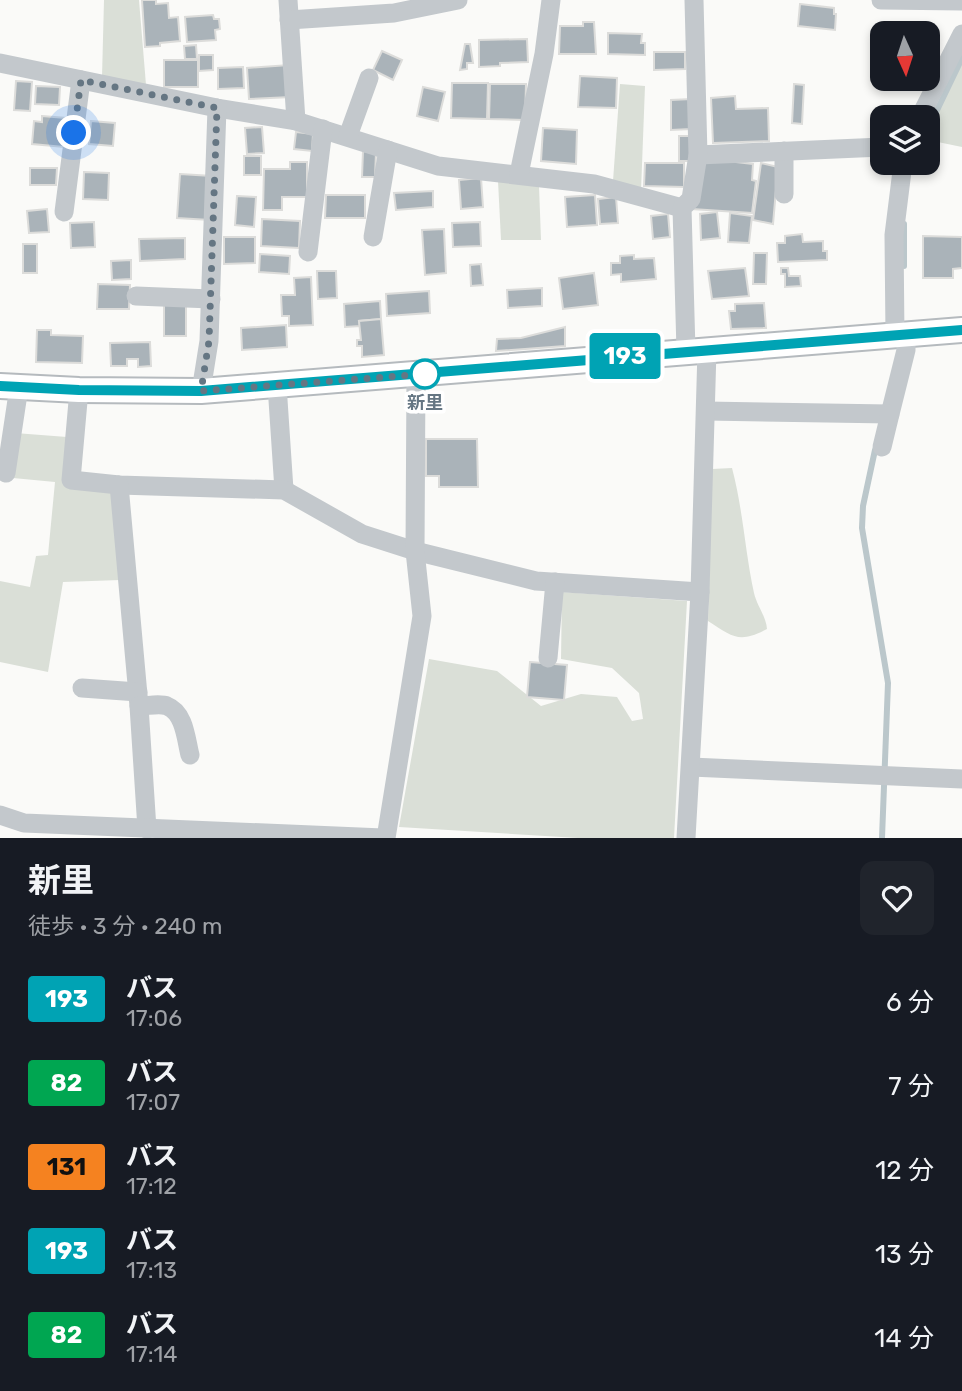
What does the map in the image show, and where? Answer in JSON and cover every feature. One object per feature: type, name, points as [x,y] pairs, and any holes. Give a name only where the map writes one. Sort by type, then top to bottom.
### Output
[{"type":"main road","points":[[9,386],[79,390],[201,391],[962,330]]},
{"type":"street","points":[[288,0],[296,121]]},
{"type":"street","points":[[289,20],[394,13],[458,0]]},
{"type":"street","points":[[519,174],[544,54],[551,0]]},
{"type":"street","points":[[686,838],[700,592],[706,411],[696,351],[682,208],[691,198],[698,155],[694,0]]},
{"type":"street","points":[[881,0],[962,1]]},
{"type":"street","points":[[926,105],[962,34]]},
{"type":"street","points":[[0,63],[217,108],[296,121],[438,166],[594,184],[682,208]]},
{"type":"street","points":[[348,136],[369,78]]},
{"type":"street","points":[[64,212],[81,80]]},
{"type":"street","points":[[201,391],[209,341],[217,108]]},
{"type":"street","points":[[308,252],[323,128]]},
{"type":"street","points":[[698,155],[870,147]]},
{"type":"street","points":[[373,237],[388,150]]},
{"type":"street","points":[[784,151],[784,194]]},
{"type":"street","points":[[882,447],[906,350],[900,336],[894,235],[902,175]]},
{"type":"street","points":[[136,296],[211,299]]},
{"type":"street","points":[[0,815],[24,831],[147,829],[376,838],[422,616],[415,551],[416,375]]},
{"type":"street","points":[[277,385],[284,491]]},
{"type":"street","points":[[6,473],[9,386]]},
{"type":"street","points":[[79,390],[71,480],[119,485],[284,491],[362,534],[415,551],[536,581],[700,592]]},
{"type":"street","points":[[706,411],[890,414]]},
{"type":"street","points":[[119,485],[139,699],[147,829]]},
{"type":"street","points":[[548,658],[555,582]]},
{"type":"street","points":[[82,688],[167,706],[181,720],[190,755]]},
{"type":"street","points":[[691,767],[962,779]]},
{"type":"shaded area","points":[[104,0],[139,0],[146,85],[102,77]]},
{"type":"shaded area","points":[[962,63],[962,147],[940,142],[940,106]]},
{"type":"shaded area","points":[[620,84],[645,86],[641,191],[613,181]]},
{"type":"shaded area","points":[[498,181],[539,186],[541,240],[501,240]]},
{"type":"shaded area","points":[[15,433],[67,437],[62,483],[111,493],[120,580],[63,582],[48,672],[0,662],[0,581],[30,587],[36,556],[48,555],[55,482],[13,478]]},
{"type":"shaded area","points":[[732,468],[754,593],[767,629],[743,637],[730,635],[708,621],[712,469]]},
{"type":"shaded area","points":[[562,592],[687,601],[674,838],[578,838],[399,827],[429,659],[497,671],[541,706],[581,694],[617,697],[632,721],[643,719],[639,693],[612,668],[561,659]]},
{"type":"building","points":[[142,0],[156,0],[156,4],[168,3],[169,18],[178,17],[180,41],[145,47]]},
{"type":"building","points":[[800,4],[834,8],[835,30],[798,26]]},
{"type":"building","points":[[213,15],[214,19],[219,19],[220,29],[215,30],[216,40],[187,42],[185,17]]},
{"type":"building","points":[[583,22],[594,22],[596,54],[559,54],[560,26],[583,26]]},
{"type":"building","points":[[608,33],[642,34],[641,43],[645,43],[645,55],[608,54]]},
{"type":"building","points":[[527,39],[528,62],[479,67],[479,40]]},
{"type":"building","points":[[465,44],[470,44],[473,63],[467,63],[467,69],[460,70]]},
{"type":"building","points":[[196,45],[197,59],[185,59],[184,46]]},
{"type":"building","points":[[382,51],[402,60],[393,80],[373,70]]},
{"type":"building","points":[[654,52],[685,52],[685,69],[654,70]]},
{"type":"building","points":[[199,55],[213,55],[213,70],[199,71]]},
{"type":"building","points":[[164,60],[198,60],[198,87],[164,87]]},
{"type":"building","points":[[289,65],[291,97],[249,99],[247,68]]},
{"type":"building","points":[[243,67],[244,88],[218,89],[218,68]]},
{"type":"building","points":[[580,76],[617,78],[616,108],[578,107]]},
{"type":"building","points":[[16,81],[32,82],[30,111],[14,110]]},
{"type":"building","points":[[452,83],[488,83],[487,119],[451,118]]},
{"type":"building","points":[[490,84],[526,84],[525,120],[489,119]]},
{"type":"building","points":[[794,84],[804,85],[802,124],[792,123]]},
{"type":"building","points":[[36,86],[60,87],[59,105],[35,104]]},
{"type":"building","points":[[423,87],[445,92],[438,121],[417,116]]},
{"type":"building","points":[[735,96],[736,109],[768,108],[769,141],[713,143],[711,98]]},
{"type":"building","points":[[691,99],[691,129],[671,130],[671,100]]},
{"type":"building","points":[[42,116],[66,118],[64,147],[32,144],[34,121],[42,122]]},
{"type":"building","points":[[91,121],[115,123],[113,146],[89,144]]},
{"type":"building","points":[[262,127],[264,153],[247,154],[245,128]]},
{"type":"building","points":[[543,128],[577,130],[576,164],[541,161]]},
{"type":"building","points":[[296,132],[313,134],[312,151],[294,149]]},
{"type":"building","points":[[679,136],[692,136],[692,161],[679,161]]},
{"type":"building","points":[[363,151],[376,152],[375,177],[362,177]]},
{"type":"building","points":[[244,156],[261,156],[261,175],[244,175]]},
{"type":"building","points":[[702,158],[753,164],[752,180],[756,181],[752,213],[692,209]]},
{"type":"building","points":[[290,162],[307,162],[307,197],[282,197],[282,210],[263,210],[264,169],[290,169]]},
{"type":"building","points":[[645,163],[684,163],[684,187],[644,186]]},
{"type":"building","points":[[761,163],[778,167],[773,224],[753,220]]},
{"type":"building","points":[[30,168],[57,168],[56,185],[30,185]]},
{"type":"building","points":[[84,172],[109,173],[108,200],[83,199]]},
{"type":"building","points":[[180,174],[212,176],[210,220],[177,218]]},
{"type":"building","points":[[481,178],[483,207],[461,209],[459,180]]},
{"type":"building","points":[[433,191],[433,207],[396,210],[394,193]]},
{"type":"building","points":[[326,195],[365,195],[365,218],[325,218]]},
{"type":"building","points":[[595,195],[597,225],[567,227],[565,197]]},
{"type":"building","points":[[237,196],[256,197],[254,227],[235,225]]},
{"type":"building","points":[[616,197],[618,223],[600,224],[598,199]]},
{"type":"building","points":[[47,209],[49,232],[29,233],[27,211]]},
{"type":"building","points":[[717,212],[720,238],[701,240],[700,214]]},
{"type":"building","points":[[730,213],[752,216],[749,243],[728,242]]},
{"type":"building","points":[[668,214],[670,237],[653,239],[651,216]]},
{"type":"building","points":[[262,219],[300,221],[299,248],[261,246]]},
{"type":"building","points":[[94,222],[95,247],[71,248],[70,223]]},
{"type":"building","points":[[480,222],[481,246],[453,247],[452,223]]},
{"type":"building","points":[[444,229],[446,273],[425,275],[422,230]]},
{"type":"building","points":[[802,234],[803,242],[823,241],[827,260],[778,262],[777,243],[785,243],[785,236]]},
{"type":"building","points":[[923,236],[962,237],[962,268],[953,269],[953,278],[923,278]]},
{"type":"building","points":[[224,237],[255,237],[255,263],[224,264]]},
{"type":"building","points":[[185,238],[185,259],[140,261],[139,239]]},
{"type":"building","points":[[23,244],[37,244],[37,273],[23,273]]},
{"type":"building","points":[[754,253],[767,253],[766,284],[753,284]]},
{"type":"building","points":[[260,254],[290,256],[289,274],[259,272]]},
{"type":"building","points":[[634,255],[634,259],[654,258],[656,279],[621,282],[621,274],[611,275],[611,263],[620,263],[620,256]]},
{"type":"building","points":[[131,260],[131,279],[112,280],[111,261]]},
{"type":"building","points":[[481,264],[483,285],[471,286],[470,265]]},
{"type":"building","points":[[745,268],[749,296],[712,299],[708,271]]},
{"type":"building","points":[[781,268],[788,268],[789,276],[800,276],[801,286],[785,287],[785,274],[781,274]]},
{"type":"building","points":[[317,271],[336,271],[337,298],[318,299]]},
{"type":"building","points":[[594,273],[598,305],[563,309],[559,278]]},
{"type":"building","points":[[311,277],[313,325],[289,326],[289,316],[282,316],[281,295],[295,295],[294,278]]},
{"type":"building","points":[[98,284],[130,285],[129,309],[97,309]]},
{"type":"building","points":[[542,288],[542,306],[508,308],[507,290]]},
{"type":"building","points":[[429,291],[430,313],[387,316],[386,294]]},
{"type":"building","points":[[380,301],[381,319],[359,321],[360,326],[345,327],[344,304]]},
{"type":"building","points":[[764,303],[766,328],[731,329],[729,311],[735,311],[735,304]]},
{"type":"building","points":[[186,304],[186,336],[164,336],[164,305]]},
{"type":"building","points":[[381,319],[384,355],[362,357],[362,346],[357,346],[357,340],[361,340],[359,321]]},
{"type":"building","points":[[286,325],[287,347],[242,350],[241,328]]},
{"type":"building","points":[[565,327],[565,346],[496,351],[497,339],[521,338]]},
{"type":"building","points":[[37,330],[51,330],[51,335],[83,336],[82,363],[36,362]]},
{"type":"building","points":[[150,342],[151,366],[138,367],[138,359],[127,359],[127,366],[111,366],[110,343]]},
{"type":"building","points":[[426,439],[477,439],[478,487],[439,487],[439,476],[426,476]]},
{"type":"building","points":[[530,662],[567,665],[564,700],[527,697]]},
{"type":"waterway","points":[[939,105],[962,58]]},
{"type":"waterway","points":[[904,224],[904,266]]},
{"type":"waterway","points":[[875,450],[863,506],[862,528],[888,683],[882,838]]},
{"type":"bus line","name":"193","points":[[0,386],[201,391],[962,330]]},
{"type":"place","name":"新里","points":[[425,374]]},
{"type":"route","points":[[74,133],[81,80],[217,108],[209,341],[201,391],[425,374]]}]
